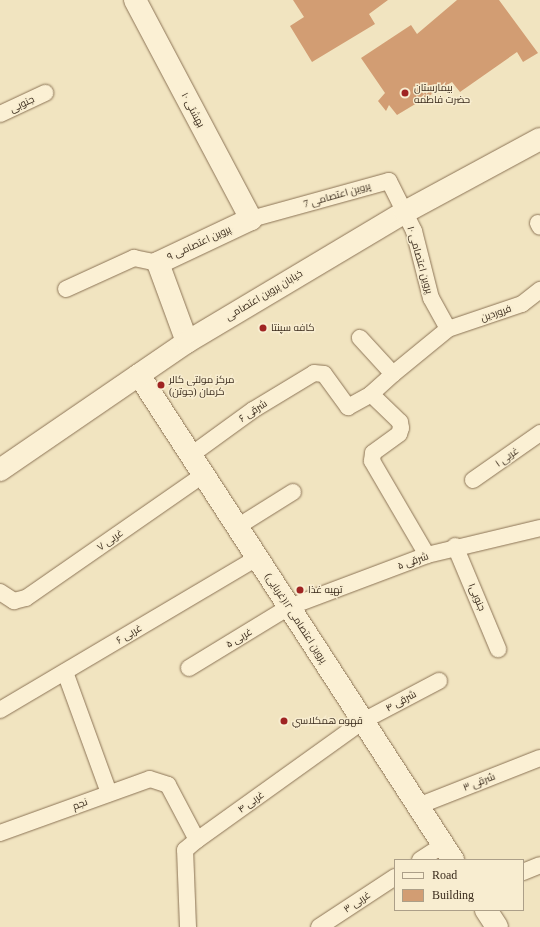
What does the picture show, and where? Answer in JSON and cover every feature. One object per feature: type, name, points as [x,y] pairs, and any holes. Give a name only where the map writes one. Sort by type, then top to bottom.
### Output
[{"type":"street","name":"بهشتی ۱۰","points":[[134,0],[252,219]]},
{"type":"street","name":"جنوبی","points":[[0,114],[44,93]]},
{"type":"street","name":"خیابان پروین اعتصامی","points":[[0,470],[187,342],[405,212],[540,139]]},
{"type":"street","name":"پروین اعتصامی 7","points":[[252,219],[389,181],[405,212]]},
{"type":"street","name":"پروین اعتصامی ۱۰","points":[[405,212],[414,231],[432,298],[448,329]]},
{"type":"street","name":"پروین اعتصامی ۹","points":[[187,342],[158,263],[252,219]]},
{"type":"street","points":[[66,289],[134,258],[158,263]]},
{"type":"street","name":"فروردین","points":[[448,329],[522,304],[540,290]]},
{"type":"street","points":[[427,555],[372,461],[373,453],[399,434],[401,428],[400,422],[371,394],[448,329]]},
{"type":"street","points":[[360,338],[393,374]]},
{"type":"street","name":"شرقی ۶","points":[[190,455],[253,410],[320,372],[348,407],[371,394]]},
{"type":"street","name":"پروین اعتصامی ۱۲(غربایی)","points":[[139,375],[448,852]]},
{"type":"street","name":"غربی ۱","points":[[473,480],[540,433]]},
{"type":"street","name":"غربی ۷","points":[[0,592],[14,601],[26,598],[203,475]]},
{"type":"street","points":[[237,527],[293,492]]},
{"type":"street","name":"شرقی ۵","points":[[289,607],[427,555],[455,546],[539,530]]},
{"type":"street","name":"جنوبی۱","points":[[455,546],[498,649]]},
{"type":"street","name":"غربی ۶","points":[[0,710],[257,558]]},
{"type":"street","name":"غربی ۵","points":[[189,668],[289,607]]},
{"type":"street","points":[[65,672],[109,794]]},
{"type":"street","name":"شرقی ۴","points":[[363,721],[439,681]]},
{"type":"street","name":"غربی ۴","points":[[188,927],[185,850],[363,721]]},
{"type":"street","name":"شرقی ۳","points":[[418,806],[540,758]]},
{"type":"street","name":"نجم","points":[[0,833],[150,779],[160,780],[168,785],[198,840]]},
{"type":"street","points":[[424,859],[448,852]]},
{"type":"street","points":[[524,872],[540,865]]},
{"type":"street","name":"غربی ۳","points":[[319,927],[394,878]]},
{"type":"street","points":[[487,911],[497,927]]},
{"type":"building","points":[[293,0],[388,0],[369,14],[375,24],[312,62],[290,26],[304,17]]},
{"type":"building","points":[[457,0],[499,0],[538,53],[523,62],[517,52],[460,92],[452,82],[397,115],[389,105],[386,111],[378,101],[385,93],[361,58],[411,25],[417,34]]},
{"type":"place","name":"بیمارستان حضرت فاطمه","points":[[405,93]]},
{"type":"place","name":"کافه سپنتا","points":[[263,328]]},
{"type":"place","name":"مرکز مولتی کالر کرمان (جوتن)","points":[[161,385]]},
{"type":"place","name":"تهیه غذا","points":[[300,590]]},
{"type":"place","name":"قهوه همكلاسي","points":[[284,721]]}]
